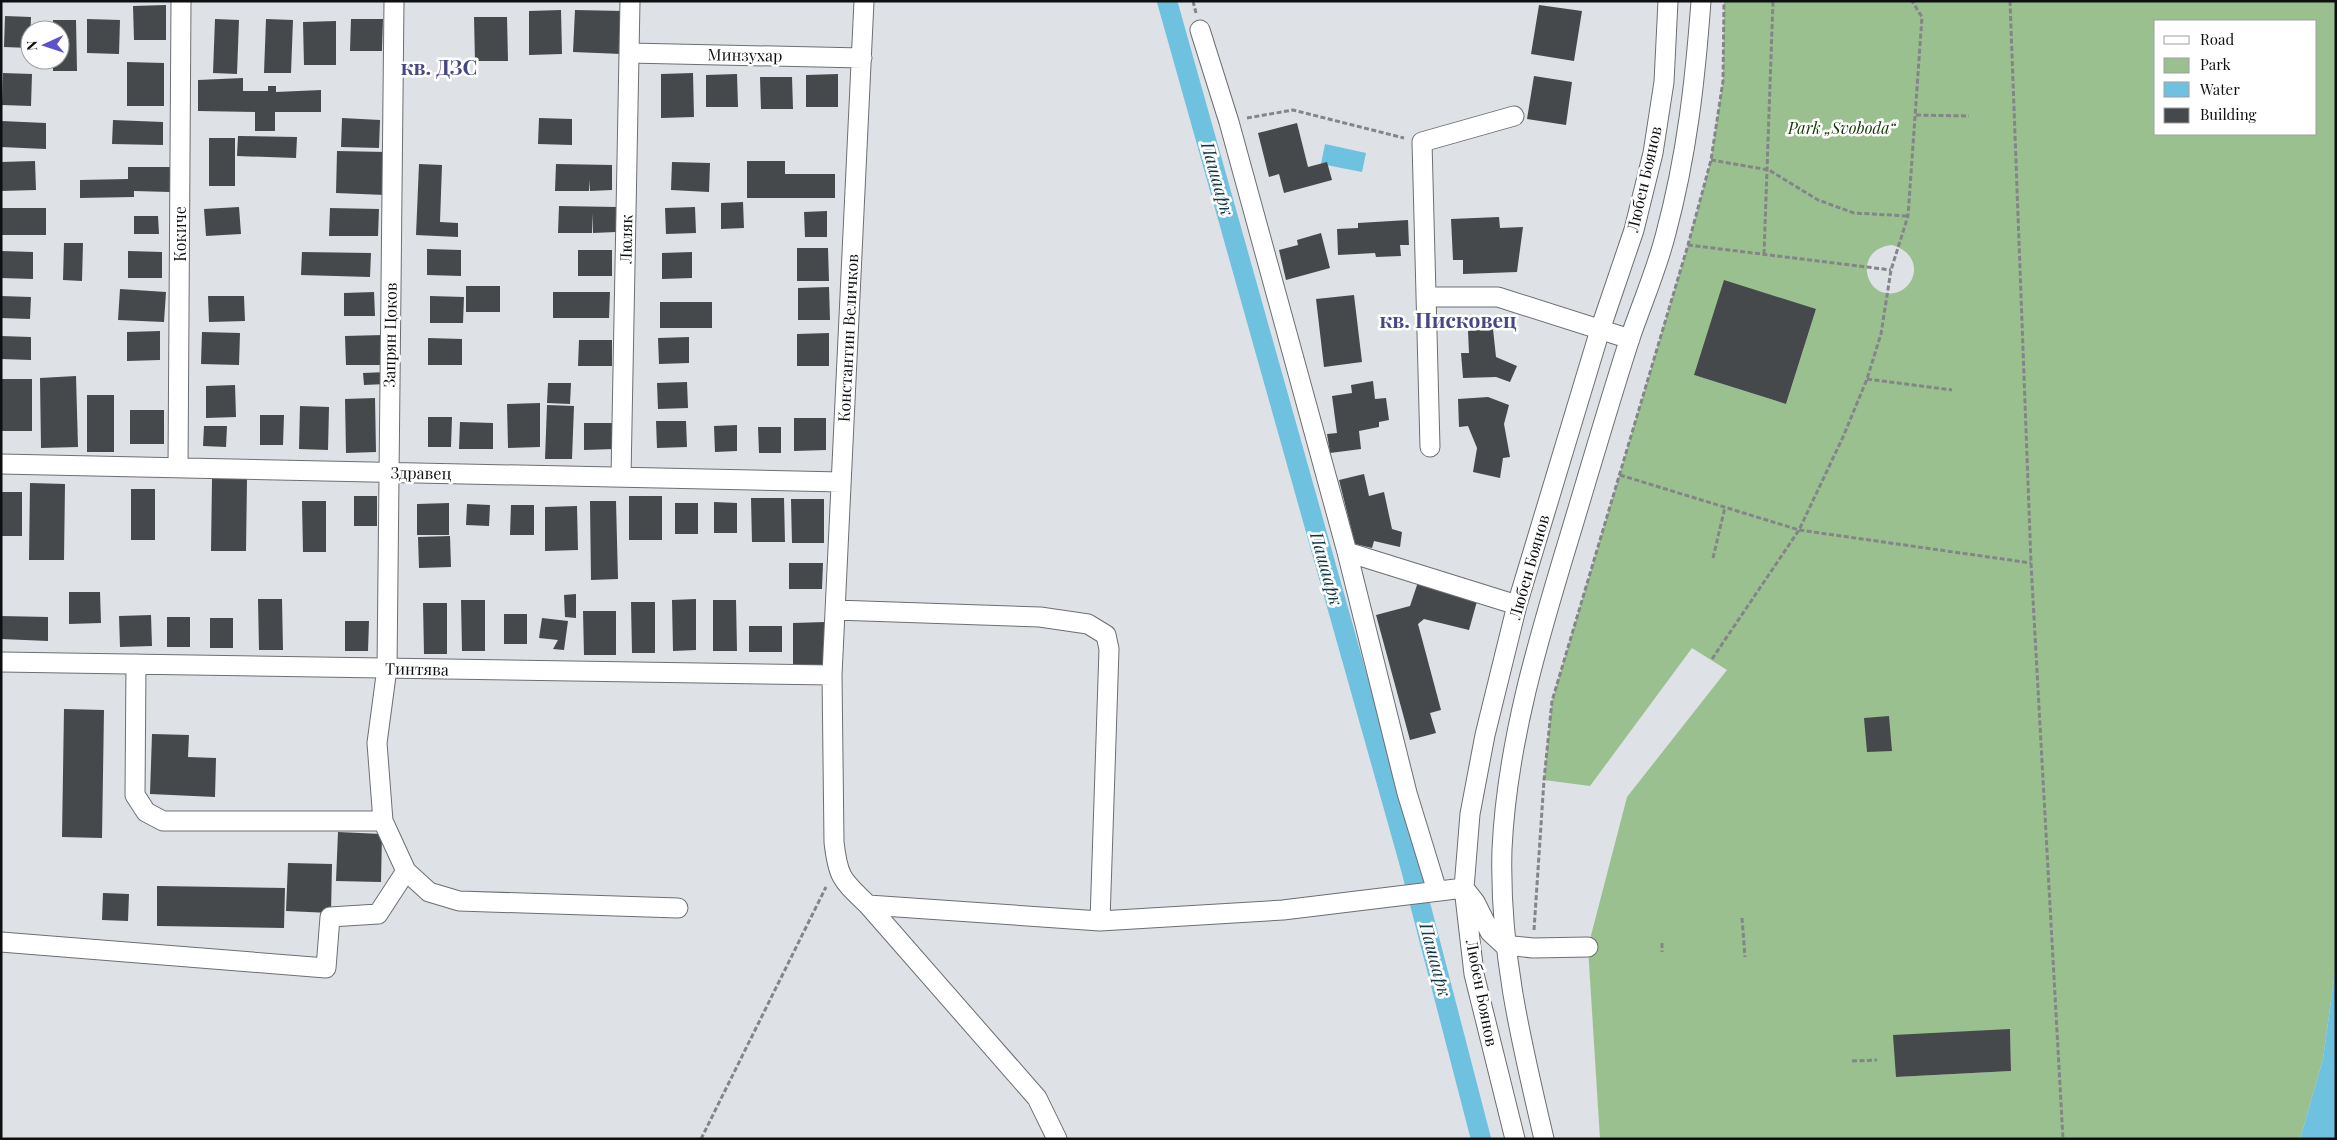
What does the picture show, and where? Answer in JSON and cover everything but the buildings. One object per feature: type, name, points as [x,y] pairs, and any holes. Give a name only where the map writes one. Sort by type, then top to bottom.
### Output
[{"type":"street","name":"Кокиче","points":[[178,468],[181,1]]},
{"type":"street","name":"Запрян Цоков","points":[[383,821],[377,743],[387,668],[394,1]]},
{"type":"street","name":"Люляк","points":[[621,477],[630,1]]},
{"type":"street","name":"Константин Величков","points":[[837,866],[834,842],[832,675],[864,1]]},
{"type":"street","name":"Любен Боянов","points":[[1514,1139],[1474,974],[1464,888],[1472,807],[1485,735],[1517,605],[1600,330],[1634,230],[1653,153],[1664,82],[1668,1]]},
{"type":"street","name":"Любен Боянов","points":[[1544,1139],[1511,990],[1504,945],[1502,849],[1515,738],[1548,608],[1630,339],[1666,236],[1685,156],[1695,82],[1700,1]]},
{"type":"street","points":[[1200,30],[1229,122],[1347,552],[1407,793],[1434,891]]},
{"type":"street","name":"Минзухар","points":[[630,53],[862,58]]},
{"type":"street","points":[[1430,446],[1422,142],[1514,116]]},
{"type":"street","points":[[1426,297],[1498,297],[1630,339]]},
{"type":"street","name":"Здравец","points":[[1,464],[841,482]]},
{"type":"street","points":[[1347,552],[1517,605]]},
{"type":"street","points":[[835,610],[1040,616],[1088,624],[1106,635],[1109,649],[1100,920]]},
{"type":"street","name":"Тинтява","points":[[1,662],[832,675]]},
{"type":"street","points":[[136,664],[134,795],[146,812],[163,821],[383,821],[406,871],[429,892],[459,901],[678,908]]},
{"type":"street","points":[[837,866],[844,882],[868,905],[1037,1098],[1057,1139]]},
{"type":"street","points":[[1,942],[326,968],[330,917],[378,914],[406,871]]},
{"type":"street","points":[[868,905],[1100,920],[1283,910],[1464,888],[1475,902],[1490,932],[1504,945],[1533,948],[1588,947]]},
{"type":"path","points":[[1533,948],[1544,780],[1552,701],[1688,245],[1711,160],[1722,81],[1724,1]]},
{"type":"path","points":[[1764,254],[1773,1]]},
{"type":"path","points":[[1712,659],[1799,530],[1843,437],[1867,379],[1880,334],[1891,270],[1908,216],[1922,17],[1912,1]]},
{"type":"path","points":[[2010,1],[2032,563],[2063,1139]]},
{"type":"path","points":[[1229,122],[1293,110],[1422,142]]},
{"type":"path","points":[[1916,115],[1969,116]]},
{"type":"path","points":[[1711,160],[1766,169],[1818,200],[1854,213],[1908,216]]},
{"type":"path","points":[[1688,245],[1891,270]]},
{"type":"path","points":[[1867,379],[1952,390]]},
{"type":"path","points":[[1620,475],[1799,530],[2032,563]]},
{"type":"path","points":[[1713,558],[1725,507]]},
{"type":"path","points":[[700,1139],[837,866]]},
{"type":"path","points":[[1742,918],[1745,957]]},
{"type":"path","points":[[1662,944],[1662,952]]},
{"type":"path","points":[[1852,1061],[1877,1060]]},
{"type":"green space","name":"Park „Svoboda“","points":[[1724,1],[2336,1],[2336,964],[2323,1059],[2300,1139],[1600,1139],[1588,947],[1627,797],[1727,670],[1692,648],[1590,786],[1544,780],[1552,701],[1688,245],[1711,160],[1723,81]],"holes":[[[1892,245],[1907,253],[1913,262],[1914,273],[1906,287],[1898,292],[1887,293],[1877,290],[1871,283],[1867,274],[1867,265],[1871,256],[1879,249]],[[1816,309],[1786,404],[1694,375]],[[2010,1029],[2011,1071],[1896,1077]]]},
{"type":"water","points":[[1325,144],[1366,153],[1362,172],[1321,164]]},
{"type":"water","points":[[2336,964],[2336,1139],[2300,1139],[2323,1059]]},
{"type":"waterway","name":"Пашаарк","points":[[1167,1],[1410,865],[1481,1139]]},
{"type":"district","name":"кв. ДЗС","points":[[439,68]]},
{"type":"district","name":"кв. Писковец","points":[[1448,321]]}]
